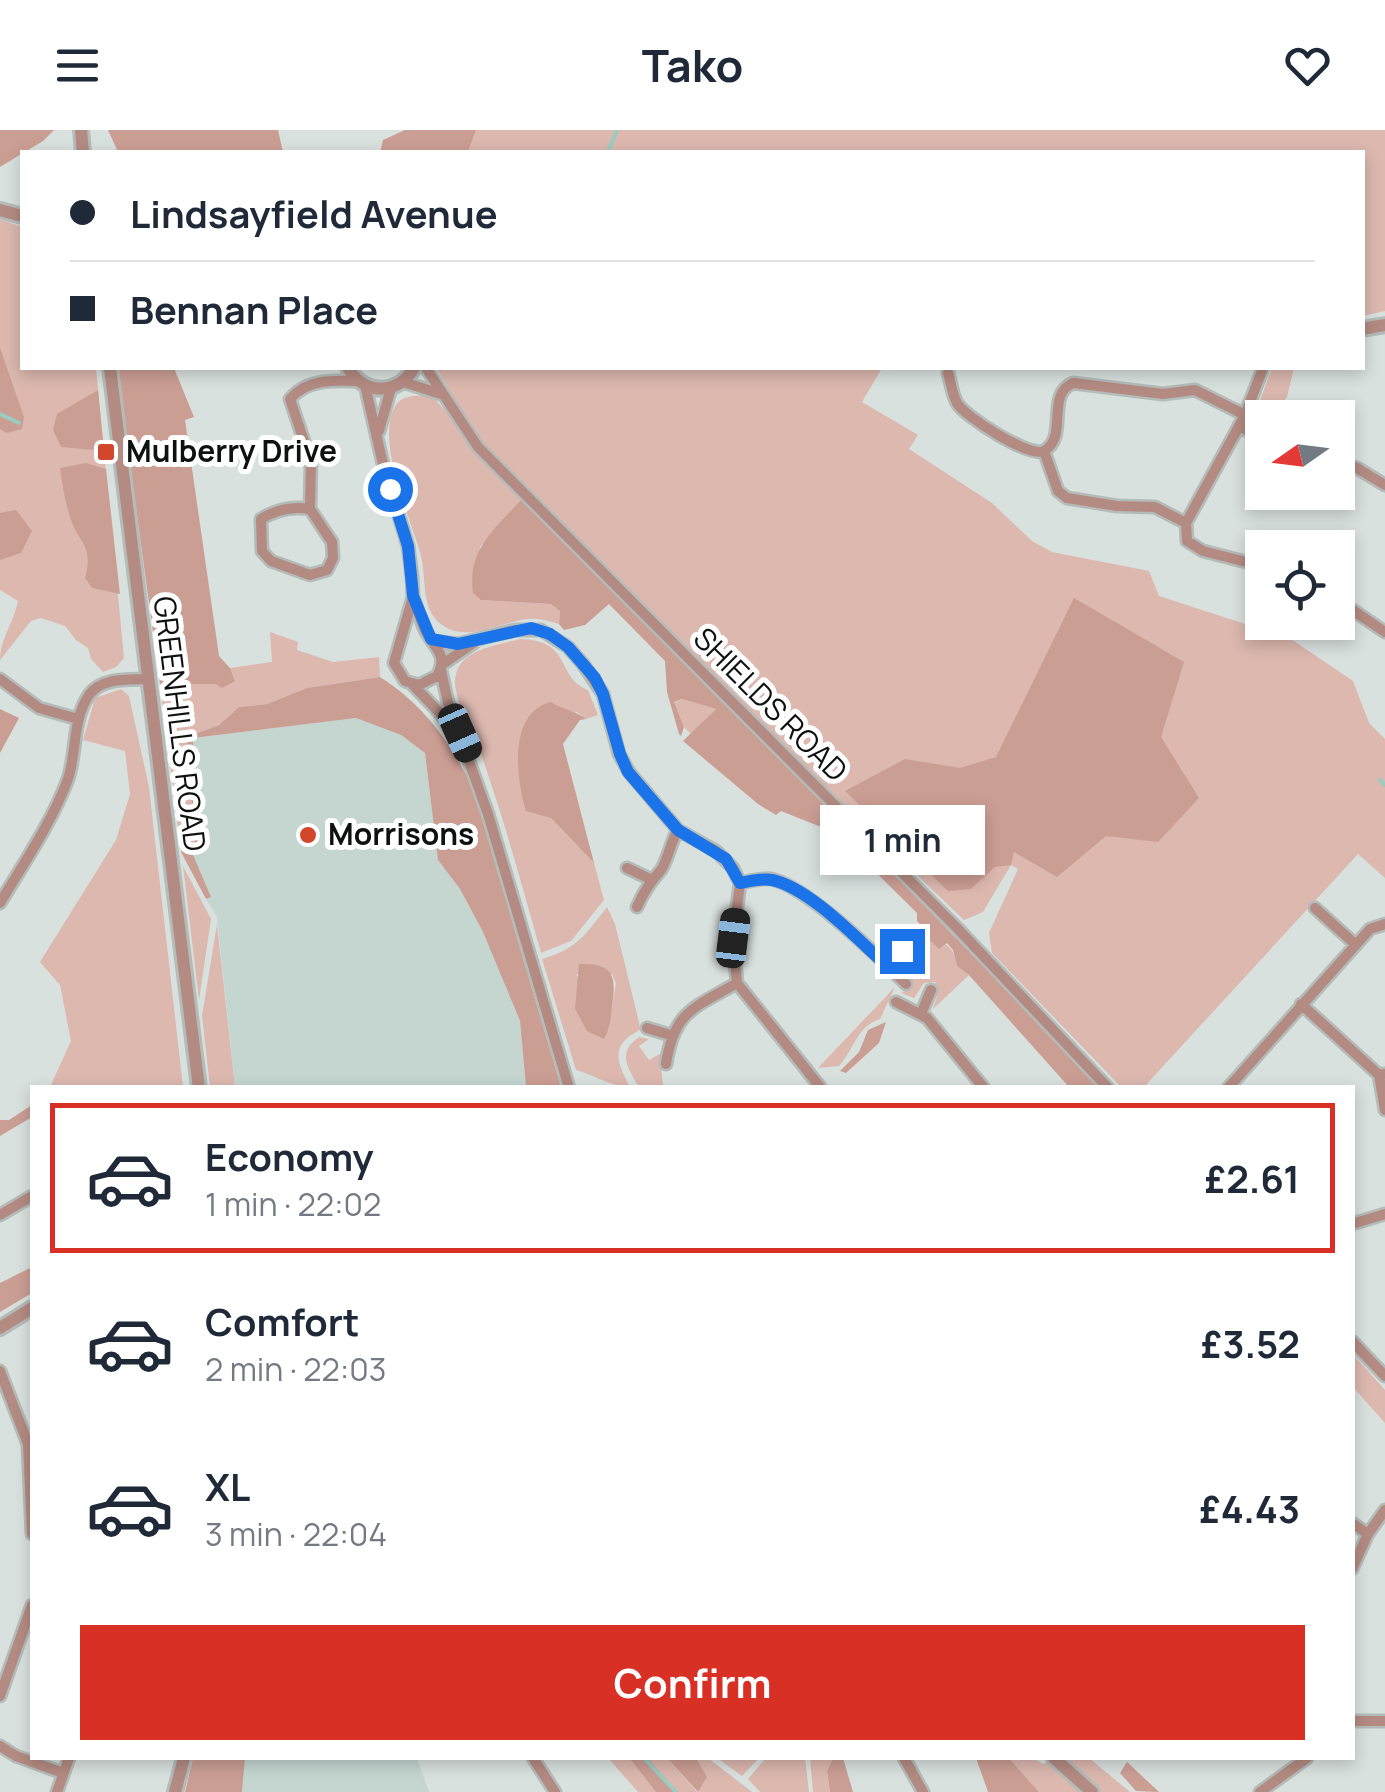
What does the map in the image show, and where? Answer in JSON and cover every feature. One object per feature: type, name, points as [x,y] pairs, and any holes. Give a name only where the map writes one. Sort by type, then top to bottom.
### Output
[{"type":"street","name":"GREENHILLS ROAD","points":[[110,370],[199,1085]]},
{"type":"street","points":[[310,509],[274,511],[262,519],[260,533],[262,551],[271,561],[310,575],[328,570],[333,558],[332,542],[310,509],[312,462],[290,399],[318,382],[329,370]]},
{"type":"street","points":[[350,370],[362,383],[408,546],[413,596],[432,640],[442,653],[442,667],[460,733],[568,1085]]},
{"type":"street","points":[[377,437],[397,385],[412,370]]},
{"type":"street","name":"SHIELDS ROAD","points":[[427,370],[478,447],[958,929],[1105,1085]]},
{"type":"street","points":[[1251,400],[1262,370]]},
{"type":"street","points":[[948,373],[956,402],[965,413],[1029,452],[1044,451],[1054,438],[1062,390],[1073,383],[1163,394],[1195,390],[1245,415],[1186,523],[1187,541],[1194,546],[1245,561]]},
{"type":"street","points":[[318,382],[420,384],[445,396]]},
{"type":"street","points":[[1239,426],[1245,429]]},
{"type":"street","points":[[1044,451],[1058,490],[1067,498],[1155,507],[1186,523]]},
{"type":"street","points":[[1355,467],[1385,485]]},
{"type":"street","points":[[413,596],[397,649],[396,670],[460,733]]},
{"type":"street","points":[[1355,612],[1385,632]]},
{"type":"street","points":[[397,649],[412,637],[476,642],[531,628],[550,634],[568,647],[595,678],[603,694],[628,772],[678,830],[726,859],[740,883],[733,938],[737,983],[819,1085]]},
{"type":"street","points":[[412,684],[432,681],[442,667],[476,642]]},
{"type":"street","points":[[0,678],[39,708],[78,719]]},
{"type":"street","points":[[0,903],[68,778],[78,719],[89,695],[108,682],[147,679]]},
{"type":"street","points":[[637,907],[650,879],[662,869],[678,830]]},
{"type":"street","points":[[627,868],[650,879]]},
{"type":"street","points":[[740,883],[768,878],[791,887],[906,984]]},
{"type":"street","points":[[1315,908],[1356,945]]},
{"type":"street","points":[[1231,1085],[1370,929],[1385,924]]},
{"type":"street","points":[[887,966],[916,936]]},
{"type":"street","points":[[666,1064],[670,1035],[684,1015],[737,983]]},
{"type":"street","points":[[921,1014],[932,990]]},
{"type":"street","points":[[896,1002],[921,1014],[981,1085]]},
{"type":"street","points":[[1301,1004],[1382,1074],[1385,1110]]},
{"type":"street","points":[[647,1028],[670,1035]]},
{"type":"street","points":[[0,1215],[30,1197]]},
{"type":"street","points":[[1355,1223],[1385,1214]]},
{"type":"street","points":[[0,1328],[30,1309]]},
{"type":"street","points":[[1355,1344],[1385,1376]]},
{"type":"street","points":[[0,1371],[30,1444]]},
{"type":"street","points":[[1355,1563],[1368,1534],[1385,1510]]},
{"type":"street","points":[[1355,1525],[1368,1534]]},
{"type":"street","points":[[0,1696],[30,1612]]},
{"type":"street","points":[[1355,1720],[1385,1722]]},
{"type":"street","points":[[0,1746],[16,1756],[63,1772]]},
{"type":"street","points":[[57,1792],[67,1760]]},
{"type":"street","points":[[175,1792],[183,1760]]},
{"type":"street","points":[[534,1760],[555,1792]]},
{"type":"street","points":[[905,1760],[922,1792]]},
{"type":"street","points":[[1056,1760],[1092,1792]]},
{"type":"street","points":[[1260,1792],[1303,1760]]},
{"type":"shaded area","points":[[0,130],[54,130],[43,141],[20,150],[20,155],[0,167]]},
{"type":"shaded area","points":[[108,130],[278,130],[283,150],[117,150]]},
{"type":"shaded area","points":[[405,130],[476,130],[469,150],[380,150],[383,140]]},
{"type":"shaded area","points":[[476,130],[1385,130],[1385,311],[1365,316],[1365,150],[469,150]]},
{"type":"shaded area","points":[[0,219],[20,226],[20,370],[96,370],[124,658],[116,667],[103,672],[91,659],[88,648],[65,626],[41,618],[31,621],[0,660],[18,601],[0,590]]},
{"type":"shaded area","points":[[0,348],[24,417],[22,429],[7,433],[0,429]]},
{"type":"shaded area","points":[[117,370],[175,370],[194,417],[185,420],[219,656],[235,681],[222,688],[216,684],[160,684]]},
{"type":"shaded area","points":[[437,370],[881,370],[862,402],[918,435],[909,449],[992,503],[1032,541],[1052,552],[1149,571],[1159,596],[1245,624],[1245,640],[1292,640],[1353,681],[1369,723],[1385,739],[1385,878],[1358,854],[1146,1085],[1119,1085],[992,953],[989,933],[1018,869],[1011,865],[983,912],[964,920],[838,800],[477,437]]},
{"type":"shaded area","points":[[1271,370],[1294,370],[1287,397],[1260,400]]},
{"type":"shaded area","points":[[98,390],[104,451],[61,447],[53,430],[57,414]]},
{"type":"shaded area","points":[[431,395],[467,443],[522,499],[480,547],[481,600],[551,604],[560,611],[559,624],[529,619],[467,632],[447,628],[432,614],[389,437],[390,419],[399,401]]},
{"type":"shaded area","points":[[86,463],[106,469],[120,594],[92,588],[85,578],[87,551],[70,517],[60,468]]},
{"type":"shaded area","points":[[522,499],[1099,1085],[1067,1085],[957,966],[947,943],[939,949],[931,941],[907,964],[901,959],[922,936],[917,913],[836,833],[781,811],[776,815],[683,741],[716,709],[682,699],[674,702],[684,727],[681,736],[667,692],[665,661],[609,604],[585,625],[564,630],[559,624],[560,611],[551,604],[481,600],[473,593],[474,564],[493,530]]},
{"type":"shaded area","points":[[16,510],[32,531],[21,553],[0,560],[0,513]]},
{"type":"shaded area","points":[[1074,598],[1184,662],[1161,737],[1199,798],[1158,842],[1106,836],[1057,877],[1014,852],[1011,865],[995,867],[971,889],[948,891],[845,791],[905,759],[960,768],[996,757]]},
{"type":"shaded area","points":[[270,632],[298,642],[297,650],[333,662],[379,657],[380,677],[307,688],[267,704],[239,707],[219,725],[188,737],[195,842],[181,852],[160,684],[235,681],[230,668],[272,662]]},
{"type":"shaded area","points":[[520,639],[537,641],[556,652],[571,677],[588,690],[598,715],[586,719],[577,712],[563,711],[551,818],[594,863],[604,900],[571,941],[541,953],[501,814],[457,697],[455,682],[465,659]]},
{"type":"shaded area","points":[[380,677],[410,699],[455,755],[473,788],[560,1085],[526,1085],[520,1021],[483,932],[460,889],[438,860],[425,753],[401,735],[356,718],[193,738],[199,850],[193,855],[211,897],[206,899],[181,852],[195,842],[187,737],[219,725],[239,707],[267,704],[307,688]]},
{"type":"shaded area","points":[[121,689],[129,696],[149,787],[183,1085],[51,1085],[71,1041],[60,985],[40,962],[116,840],[130,794],[125,751],[83,740],[95,698]]},
{"type":"shaded area","points":[[682,699],[716,709],[691,734],[674,703]]},
{"type":"shaded area","points":[[551,702],[586,719],[580,720],[563,744],[594,863],[551,818],[526,811],[518,765],[522,732],[537,708]]},
{"type":"shaded area","points":[[0,709],[19,718],[0,753]]},
{"type":"shaded area","points":[[356,718],[401,735],[425,753],[438,860],[460,889],[483,932],[520,1022],[526,1085],[235,1085],[217,917],[206,899],[210,898],[192,855],[199,850],[193,738]]},
{"type":"shaded area","points":[[183,866],[211,919],[199,1000]]},
{"type":"shaded area","points":[[607,907],[615,924],[640,1030],[624,1042],[618,1055],[629,1085],[610,1083],[576,1070],[542,959],[572,945]],"holes":[[[576,974],[612,974],[616,983],[608,1031]]]},
{"type":"shaded area","points":[[217,924],[235,1085],[210,1085],[202,1016]]},
{"type":"shaded area","points":[[931,941],[950,948],[957,966],[969,975],[933,1009],[938,992],[935,982],[924,983],[914,998],[901,993],[913,983],[905,970],[907,964]]},
{"type":"shaded area","points":[[579,964],[606,969],[613,979],[611,1019],[604,1039],[587,1031],[575,1009]]},
{"type":"shaded area","points":[[895,987],[880,1019],[861,1032],[839,1066],[818,1068]]},
{"type":"shaded area","points":[[886,1022],[879,1043],[846,1073],[840,1071],[859,1052],[868,1030]]},
{"type":"shaded area","points":[[639,1037],[649,1039],[639,1046],[649,1060],[660,1054],[663,1085],[638,1085],[626,1061],[632,1043]]},
{"type":"shaded area","points":[[30,1106],[30,1118],[0,1136],[0,1120],[9,1120]]},
{"type":"shaded area","points":[[30,1268],[30,1294],[0,1312],[0,1283]]},
{"type":"shaded area","points":[[1355,1356],[1385,1390],[1385,1423],[1355,1389]]},
{"type":"shaded area","points":[[193,1760],[245,1760],[242,1792],[185,1792]]},
{"type":"shaded area","points":[[245,1760],[418,1760],[429,1792],[242,1792]]},
{"type":"shaded area","points":[[610,1760],[631,1760],[656,1792],[638,1792]]},
{"type":"shaded area","points":[[631,1760],[650,1760],[677,1792],[656,1792]]},
{"type":"shaded area","points":[[650,1760],[669,1760],[697,1792],[677,1792]]},
{"type":"shaded area","points":[[669,1760],[697,1760],[707,1777],[698,1792]]},
{"type":"shaded area","points":[[697,1760],[711,1760],[752,1792],[698,1792],[706,1777]]},
{"type":"shaded area","points":[[720,1760],[757,1760],[742,1776]]},
{"type":"shaded area","points":[[764,1760],[805,1760],[809,1792],[760,1792],[748,1779]]},
{"type":"shaded area","points":[[810,1760],[832,1760],[827,1771],[830,1792],[813,1792]]},
{"type":"shaded area","points":[[832,1760],[844,1760],[853,1792],[830,1792],[827,1771]]},
{"type":"shaded area","points":[[977,1760],[1011,1760],[1039,1792],[988,1792]]},
{"type":"shaded area","points":[[1011,1760],[1047,1762],[1079,1792],[1039,1792]]},
{"type":"shaded area","points":[[1067,1760],[1091,1760],[1130,1792],[1101,1792]]},
{"type":"shaded area","points":[[1127,1762],[1159,1792],[1136,1791],[1120,1773]]},
{"type":"waterway","points":[[609,150],[617,130]]},
{"type":"waterway","points":[[0,414],[19,423]]},
{"type":"waterway","points":[[1380,780],[1385,785]]},
{"type":"waterway","points":[[646,1760],[676,1792]]},
{"type":"place","name":"Mulberry Drive","points":[[106,452]]},
{"type":"place","name":"Morrisons","points":[[308,835]]},
{"type":"route","points":[[390,489],[408,546],[413,596],[433,641],[476,642],[531,628],[550,634],[568,647],[595,678],[628,772],[678,830],[726,859],[740,883],[768,878],[791,887],[887,966],[902,951]]}]
